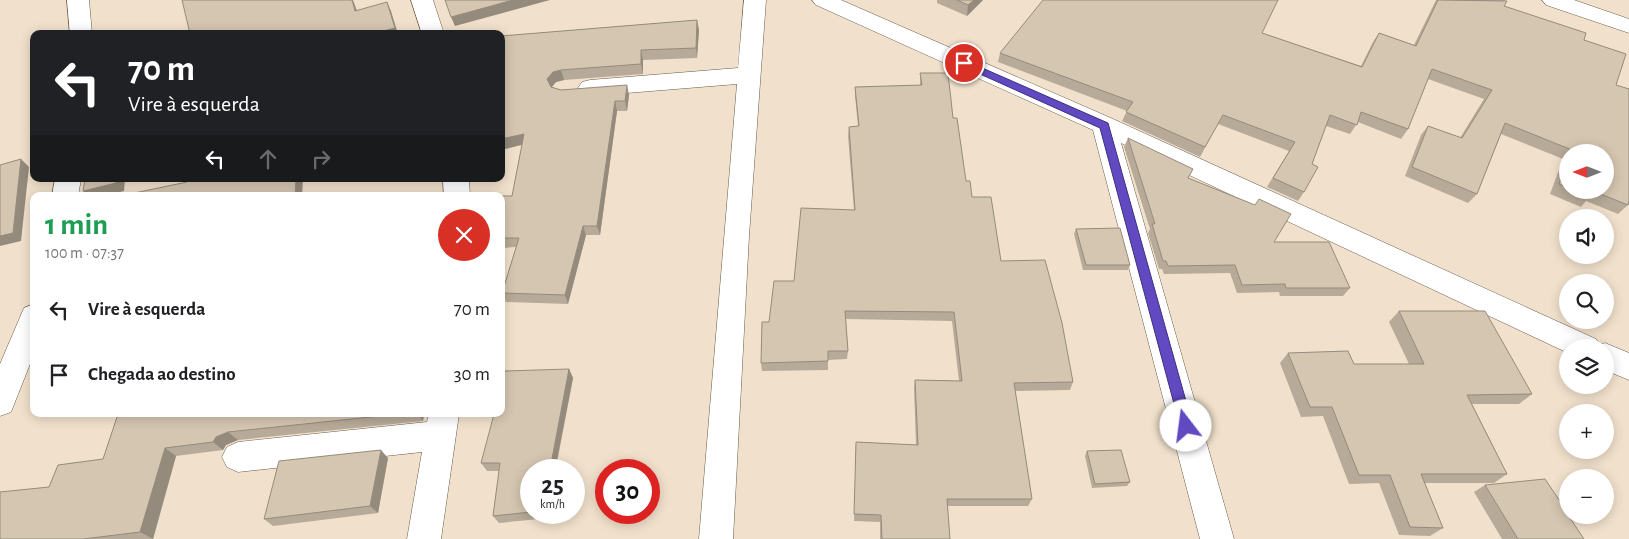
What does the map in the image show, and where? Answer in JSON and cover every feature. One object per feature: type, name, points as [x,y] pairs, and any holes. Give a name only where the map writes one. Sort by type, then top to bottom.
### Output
[{"type":"street","points":[[78,0],[81,30]]},
{"type":"street","points":[[422,0],[432,30]]},
{"type":"street","points":[[716,539],[755,0]]},
{"type":"street","points":[[823,0],[1104,126],[1566,339]]},
{"type":"street","points":[[1553,0],[1629,26]]},
{"type":"street","points":[[574,89],[749,75]]},
{"type":"street","points":[[1104,126],[1217,539]]},
{"type":"street","points":[[0,402],[30,326]]},
{"type":"street","points":[[1614,360],[1629,367]]},
{"type":"street","points":[[238,457],[443,424],[424,539]]},
{"type":"building","points":[[182,0],[352,0],[355,11],[387,2],[395,28],[387,30],[189,30]]},
{"type":"building","points":[[445,0],[513,0],[451,17]]},
{"type":"building","points":[[957,0],[974,0],[968,5]]},
{"type":"building","points":[[1043,0],[1278,0],[1262,33],[1362,67],[1379,33],[1416,46],[1438,0],[1507,1],[1504,6],[1586,33],[1584,40],[1626,54],[1616,85],[1629,89],[1629,201],[1628,205],[1613,199],[1614,144],[1559,145],[1505,123],[1477,194],[1412,167],[1428,126],[1462,138],[1492,90],[1432,69],[1408,129],[1361,112],[1357,125],[1330,115],[1312,164],[1318,167],[1304,192],[1273,178],[1295,142],[1223,115],[1205,147],[1126,112],[1133,102],[1000,53]]},
{"type":"building","points":[[697,20],[696,48],[641,50],[641,64],[561,70],[553,72],[547,79],[551,87],[561,90],[627,85],[625,101],[615,101],[597,226],[583,226],[565,295],[505,293],[505,283],[519,238],[505,238],[505,196],[512,196],[524,134],[505,138],[505,36]]},
{"type":"building","points":[[920,73],[948,73],[953,118],[957,118],[966,181],[970,181],[972,197],[991,197],[1001,261],[1045,260],[1062,323],[1073,382],[1014,383],[1032,499],[947,499],[950,539],[882,539],[881,515],[854,514],[856,442],[918,445],[915,380],[962,381],[954,312],[845,311],[848,351],[828,351],[828,361],[761,363],[762,322],[769,322],[774,281],[794,281],[801,208],[855,210],[849,127],[859,126],[855,87],[922,85]]},
{"type":"building","points":[[1128,138],[1193,169],[1188,178],[1255,205],[1259,199],[1291,214],[1274,242],[1329,242],[1350,288],[1286,288],[1285,284],[1242,285],[1235,265],[1168,266],[1166,261],[1163,261],[1152,224],[1155,224]]},
{"type":"building","points":[[21,159],[13,233],[0,236],[0,165]]},
{"type":"building","points":[[84,182],[116,182],[116,183],[83,191]]},
{"type":"building","points":[[187,182],[296,182],[295,192],[139,192]]},
{"type":"building","points":[[1120,228],[1130,265],[1086,265],[1076,229]]},
{"type":"building","points":[[1399,311],[1485,311],[1532,394],[1467,395],[1507,474],[1421,474],[1443,528],[1410,527],[1390,475],[1359,475],[1332,407],[1310,407],[1288,353],[1348,351],[1354,364],[1424,364]]},
{"type":"building","points":[[569,369],[552,459],[520,459],[520,513],[493,516],[500,463],[481,463],[493,417],[505,417],[505,371]]},
{"type":"building","points":[[117,417],[370,417],[228,432],[216,437],[213,442],[165,448],[140,532],[83,539],[0,539],[0,492],[49,487],[58,465],[103,459]]},
{"type":"building","points":[[381,450],[370,506],[264,519],[279,461]]},
{"type":"building","points":[[1121,450],[1130,482],[1095,484],[1087,451]]},
{"type":"building","points":[[1545,479],[1559,500],[1559,524],[1574,524],[1584,539],[1518,539],[1485,485]]},
{"type":"route","points":[[964,63],[1104,126],[1186,426]]}]
